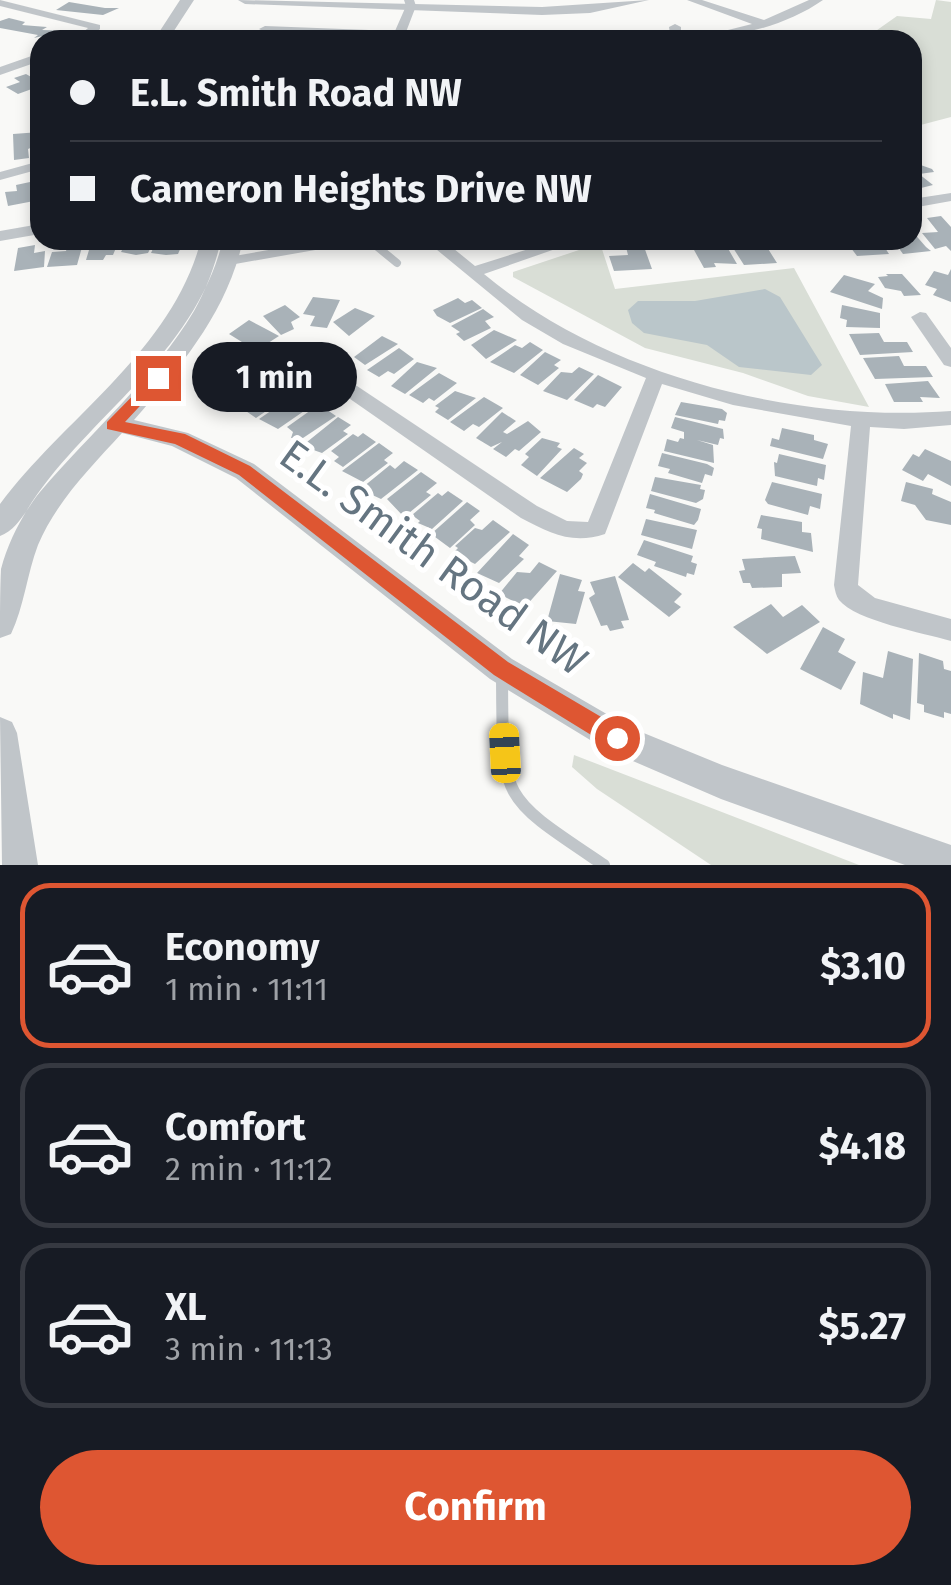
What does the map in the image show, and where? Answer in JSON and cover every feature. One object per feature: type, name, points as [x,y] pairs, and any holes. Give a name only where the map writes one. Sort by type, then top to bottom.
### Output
[{"type":"street","points":[[168,30],[187,0]]},
{"type":"street","points":[[182,30],[200,0]]},
{"type":"street","points":[[245,0],[410,3],[542,12],[642,0]]},
{"type":"street","points":[[692,0],[768,23]]},
{"type":"street","points":[[708,0],[768,23]]},
{"type":"street","points":[[737,30],[768,23],[818,0]]},
{"type":"street","points":[[2,3],[96,27],[92,30]]},
{"type":"street","points":[[400,30],[410,3]]},
{"type":"street","points":[[264,28],[309,30]]},
{"type":"street","points":[[0,71],[30,60]]},
{"type":"street","points":[[0,176],[30,168]]},
{"type":"street","points":[[922,202],[951,197]]},
{"type":"street","points":[[0,236],[30,231]]},
{"type":"street","points":[[0,624],[15,570],[38,517],[110,425],[206,270],[209,250]]},
{"type":"street","points":[[0,526],[28,485],[110,425],[158,378],[194,330],[231,250]]},
{"type":"street","points":[[446,250],[525,314],[560,335],[656,375],[779,408],[862,422],[895,424],[951,418]]},
{"type":"street","points":[[474,271],[541,250]]},
{"type":"street","points":[[920,317],[951,362]]},
{"type":"street","points":[[302,358],[530,512],[565,530],[584,534],[597,528],[656,375]]},
{"type":"street","points":[[862,422],[848,594],[868,606],[951,630]]},
{"type":"street","name":"E.L. Smith Road NW","points":[[110,425],[179,438],[244,470],[501,668],[617,738],[721,782],[951,863]]},
{"type":"street","points":[[0,733],[20,865]]},
{"type":"lane","points":[[231,250],[268,254],[280,250]]},
{"type":"lane","points":[[381,250],[397,263]]},
{"type":"lane","points":[[501,668],[506,775],[512,793],[524,808],[604,865]]},
{"type":"shaded area","points":[[936,0],[951,2],[951,117],[922,125],[922,30],[877,30],[897,16],[931,19]]},
{"type":"shaded area","points":[[579,250],[602,250],[615,289],[794,268],[869,407],[808,396],[743,373],[645,348],[513,277],[513,272]]},
{"type":"shaded area","points":[[765,289],[780,297],[822,365],[811,375],[739,367],[707,345],[644,333],[632,323],[628,310],[638,301],[695,301]]},
{"type":"shaded area","points":[[574,755],[859,865],[711,865],[597,789],[572,767]]},
{"type":"building","points":[[69,2],[119,8],[103,15],[56,10]]},
{"type":"building","points":[[9,18],[25,22],[22,25],[47,27],[30,30],[30,34],[0,28],[0,21]]},
{"type":"building","points":[[30,76],[30,90],[18,94],[6,87],[20,82],[14,78]]},
{"type":"building","points":[[30,133],[29,158],[14,160],[13,134]]},
{"type":"building","points":[[922,176],[933,185],[922,188]]},
{"type":"building","points":[[30,182],[30,202],[8,206],[5,192],[17,191],[16,185]]},
{"type":"building","points":[[941,216],[951,227],[951,251],[946,246],[935,249],[922,233],[938,232],[927,218]]},
{"type":"building","points":[[922,242],[931,251],[903,254],[900,250],[922,250]]},
{"type":"building","points":[[30,246],[34,253],[45,251],[44,267],[14,271],[18,248]]},
{"type":"building","points":[[81,250],[77,265],[47,267],[52,252]]},
{"type":"building","points":[[89,250],[115,250],[103,260],[86,260]]},
{"type":"building","points":[[122,250],[150,250],[136,255]]},
{"type":"building","points":[[152,250],[180,250],[178,254],[151,253]]},
{"type":"building","points":[[627,250],[645,250],[652,269],[614,271],[609,256],[628,255]]},
{"type":"building","points":[[694,250],[729,250],[737,264],[714,263],[716,267],[704,268]]},
{"type":"building","points":[[734,250],[769,250],[777,263],[744,265]]},
{"type":"building","points":[[852,250],[886,250],[889,254],[857,256]]},
{"type":"building","points":[[951,269],[951,302],[933,295],[937,289],[925,285],[934,271],[948,275]]},
{"type":"building","points":[[902,274],[921,295],[904,296],[901,291],[885,288],[878,277]]},
{"type":"building","points":[[844,275],[875,284],[868,291],[883,298],[882,309],[830,292]]},
{"type":"building","points":[[313,297],[340,300],[327,328],[310,326],[315,316],[303,314]]},
{"type":"building","points":[[458,298],[465,303],[472,300],[482,308],[450,323],[433,310]]},
{"type":"building","points":[[285,305],[300,317],[291,322],[294,329],[281,335],[263,316]]},
{"type":"building","points":[[842,305],[880,313],[880,328],[846,327],[847,320],[840,318]]},
{"type":"building","points":[[355,308],[375,316],[349,336],[333,322]]},
{"type":"building","points":[[483,309],[494,317],[485,321],[491,328],[464,341],[451,326]]},
{"type":"building","points":[[249,320],[279,336],[265,345],[260,342],[250,347],[229,334]]},
{"type":"building","points":[[494,330],[517,340],[486,359],[471,345]]},
{"type":"building","points":[[879,333],[884,342],[907,342],[913,352],[860,355],[849,334]]},
{"type":"building","points":[[382,336],[398,344],[365,365],[354,357]]},
{"type":"building","points":[[530,342],[543,350],[514,373],[490,362],[515,345],[522,348]]},
{"type":"building","points":[[399,348],[414,359],[394,374],[388,371],[379,377],[367,370]]},
{"type":"building","points":[[223,351],[260,354],[259,367],[217,369]]},
{"type":"building","points":[[545,352],[561,360],[554,365],[559,368],[538,385],[520,375]]},
{"type":"building","points":[[899,356],[904,366],[926,366],[933,377],[875,379],[863,358]]},
{"type":"building","points":[[417,362],[437,368],[405,394],[391,386]]},
{"type":"building","points":[[579,367],[594,374],[567,400],[543,391],[561,372],[572,373]]},
{"type":"building","points":[[262,368],[266,378],[258,383],[261,390],[226,400],[224,395],[220,396],[214,379]]},
{"type":"building","points":[[439,373],[457,383],[434,401],[429,398],[423,403],[409,395]]},
{"type":"building","points":[[598,375],[622,387],[605,407],[597,404],[593,408],[574,400]]},
{"type":"building","points":[[928,381],[940,398],[894,402],[885,384]]},
{"type":"building","points":[[283,385],[294,392],[256,418],[240,407],[268,389]]},
{"type":"building","points":[[300,391],[313,400],[303,406],[307,409],[278,429],[259,419]]},
{"type":"building","points":[[455,391],[476,398],[448,420],[435,412],[439,408],[435,406]]},
{"type":"building","points":[[484,397],[503,408],[479,427],[473,424],[464,431],[450,422]]},
{"type":"building","points":[[681,402],[722,409],[727,413],[725,421],[719,420],[718,424],[675,415]]},
{"type":"building","points":[[323,407],[336,416],[303,438],[291,438],[293,432],[287,427],[311,410]]},
{"type":"building","points":[[502,412],[516,421],[503,432],[507,434],[528,421],[541,432],[506,457],[493,449],[502,442],[491,447],[476,438]]},
{"type":"building","points":[[338,417],[351,425],[343,431],[348,434],[322,453],[302,446]]},
{"type":"building","points":[[675,417],[723,429],[724,439],[720,438],[718,445],[697,440],[713,445],[714,463],[664,451],[667,439],[684,439],[684,432],[671,428]]},
{"type":"building","points":[[782,428],[814,435],[814,440],[828,444],[823,459],[770,446],[772,438],[779,440]]},
{"type":"building","points":[[363,433],[376,442],[343,467],[334,461],[339,457],[331,451],[353,434],[358,437]]},
{"type":"building","points":[[542,438],[560,443],[557,447],[562,449],[537,476],[521,465],[529,457],[525,454]]},
{"type":"building","points":[[379,443],[393,453],[384,460],[388,463],[363,482],[342,471]]},
{"type":"building","points":[[574,448],[584,454],[579,458],[587,463],[579,471],[583,474],[581,479],[567,492],[540,478]]},
{"type":"building","points":[[925,449],[951,461],[951,486],[928,474],[923,481],[902,470],[913,454],[919,457]]},
{"type":"building","points":[[662,453],[707,464],[714,468],[712,476],[705,474],[702,483],[668,473],[670,469],[658,466]]},
{"type":"building","points":[[779,454],[826,465],[824,480],[818,478],[817,486],[775,476],[774,462],[777,463]]},
{"type":"building","points":[[404,461],[418,470],[381,499],[363,487],[390,465],[395,469]]},
{"type":"building","points":[[421,472],[437,483],[426,492],[431,495],[404,517],[387,499]]},
{"type":"building","points":[[655,477],[701,485],[700,489],[705,490],[703,499],[696,503],[651,491]]},
{"type":"building","points":[[772,482],[822,494],[820,509],[810,506],[808,515],[768,504],[765,500]]},
{"type":"building","points":[[906,482],[933,489],[932,494],[951,502],[951,525],[926,520],[915,505],[901,501]]},
{"type":"building","points":[[448,491],[463,501],[432,529],[418,523],[412,515],[438,493],[442,496]]},
{"type":"building","points":[[650,494],[701,509],[698,520],[694,525],[654,513],[655,510],[646,508]]},
{"type":"building","points":[[467,502],[480,511],[470,520],[475,525],[450,548],[431,534]]},
{"type":"building","points":[[761,515],[802,522],[802,532],[811,533],[813,552],[761,539],[762,529],[757,528]]},
{"type":"building","points":[[646,519],[697,530],[692,549],[641,535]]},
{"type":"building","points":[[493,520],[510,532],[475,564],[453,553],[458,548],[455,546],[475,528],[482,530]]},
{"type":"building","points":[[513,534],[529,545],[519,556],[524,559],[499,583],[477,573]]},
{"type":"building","points":[[644,540],[693,556],[691,562],[697,564],[694,575],[687,573],[686,577],[654,566],[656,562],[637,555]]},
{"type":"building","points":[[795,556],[801,573],[782,574],[782,587],[752,588],[750,583],[743,583],[739,571],[745,570],[742,559]]},
{"type":"building","points":[[539,562],[557,571],[525,607],[499,594],[517,572],[530,573]]},
{"type":"building","points":[[633,563],[645,572],[649,568],[682,594],[674,602],[681,607],[669,617],[618,577]]},
{"type":"building","points":[[560,574],[582,580],[578,591],[585,592],[576,624],[547,621]]},
{"type":"building","points":[[615,576],[629,620],[621,621],[624,628],[610,631],[607,625],[601,626],[589,598],[595,594],[590,582]]},
{"type":"building","points":[[771,604],[783,617],[802,605],[820,622],[767,654],[733,627]]},
{"type":"building","points":[[823,627],[845,639],[838,652],[856,662],[841,690],[800,669]]},
{"type":"building","points":[[888,651],[913,659],[910,720],[893,714],[893,719],[860,704],[863,672],[883,678]]},
{"type":"building","points":[[919,653],[943,661],[944,669],[951,671],[951,714],[944,712],[944,718],[924,712],[924,705],[917,703]]},
{"type":"route","points":[[158,378],[113,426],[179,438],[244,470],[501,668],[617,738]]}]
